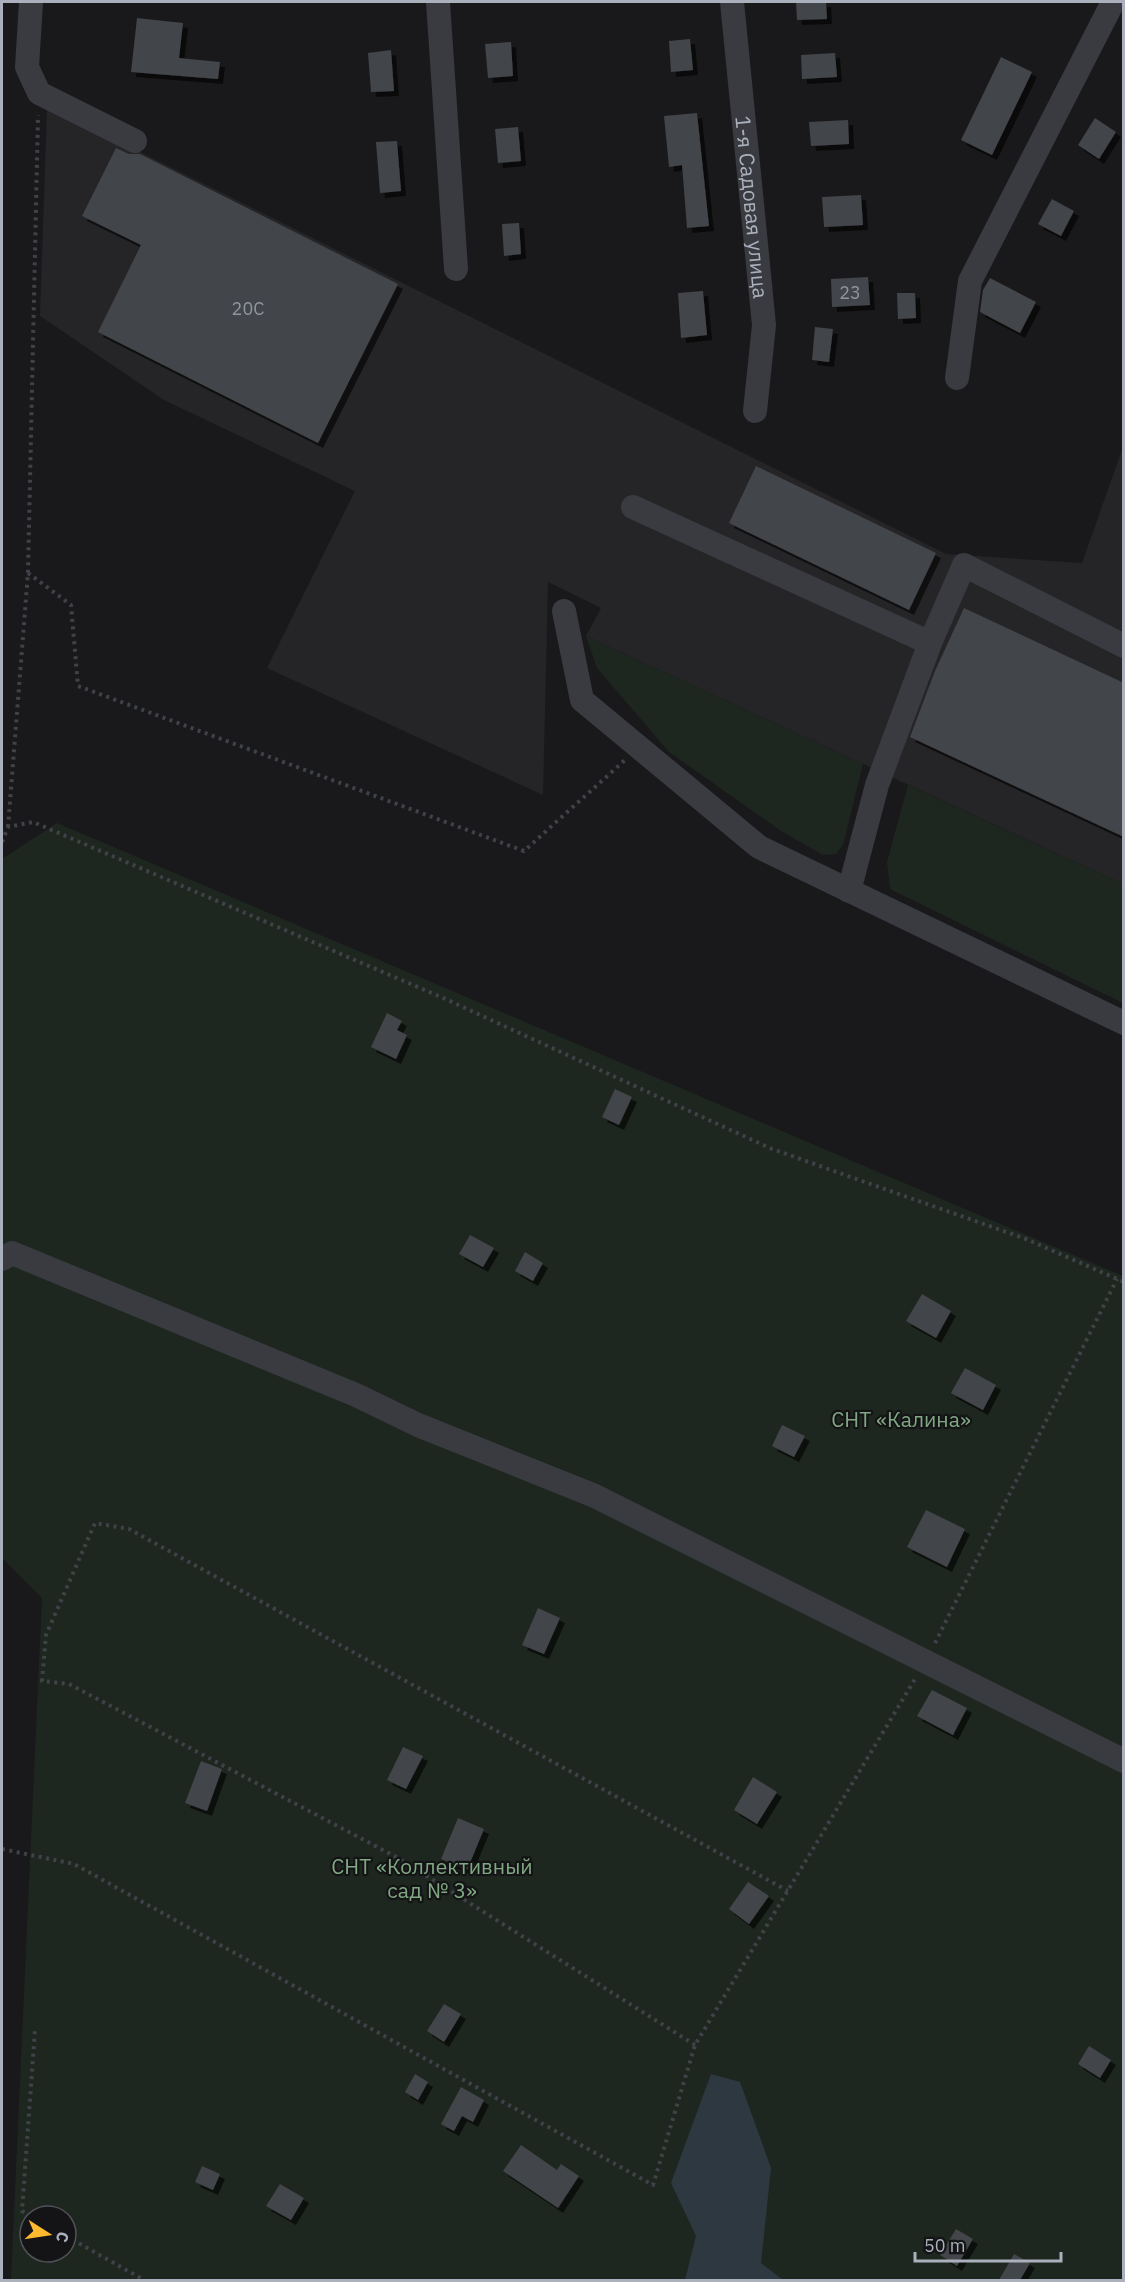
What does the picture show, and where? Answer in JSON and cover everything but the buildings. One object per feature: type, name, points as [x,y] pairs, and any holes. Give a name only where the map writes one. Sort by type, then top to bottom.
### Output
[{"type":"street","points":[[31,2],[27,67],[39,93],[135,141]]},
{"type":"street","points":[[438,2],[456,269]]},
{"type":"street","name":"1-я Садовая улица","points":[[732,2],[764,325],[755,411]]},
{"type":"street","points":[[957,378],[970,281],[1113,2]]},
{"type":"street","points":[[633,507],[930,642]]},
{"type":"street","points":[[849,891],[877,784],[930,642],[964,565],[1124,646]]},
{"type":"street","points":[[564,611],[582,700],[759,847],[1124,1023]]},
{"type":"street","points":[[2,1259],[12,1253],[356,1395],[418,1425],[595,1496],[1124,1761]]},
{"type":"path","points":[[2,842],[8,827],[28,573],[39,93]]},
{"type":"path","points":[[28,573],[71,605],[78,686],[524,851],[639,748]]},
{"type":"path","points":[[8,827],[33,822],[441,997],[772,1149],[1026,1239],[1124,1282]]},
{"type":"path","points":[[2,1849],[74,1864],[653,2185],[695,2044],[926,1662],[1118,1280]]},
{"type":"path","points":[[695,2044],[398,1858],[69,1684],[42,1681],[46,1635],[95,1523],[129,1529],[788,1891]]},
{"type":"path","points":[[23,2204],[35,2030]]},
{"type":"path","points":[[78,2243],[144,2280]]},
{"type":"shaded area","points":[[47,110],[58,111],[946,554],[1082,563],[1123,447],[1123,884],[586,636],[601,608],[548,582],[543,795],[267,668],[355,491],[164,400],[40,316]]},
{"type":"shaded area","points":[[711,2074],[740,2082],[771,2168],[761,2263],[783,2280],[685,2280],[696,2236],[671,2183]]},
{"type":"green space","points":[[586,636],[863,764],[843,845],[836,854],[823,855],[781,831],[669,752],[597,668]]},
{"type":"green space","points":[[908,785],[1123,884],[1123,1003],[890,889],[887,862]]},
{"type":"green space","points":[[57,823],[1123,1276],[1123,2280],[11,2280],[42,1598],[2,1558],[2,859]]},
{"type":"park label","name":"СНТ «Калина»","points":[[901,1419]]},
{"type":"park label","name":"СНТ «Коллективный сад № 3»","points":[[432,1878]]}]
